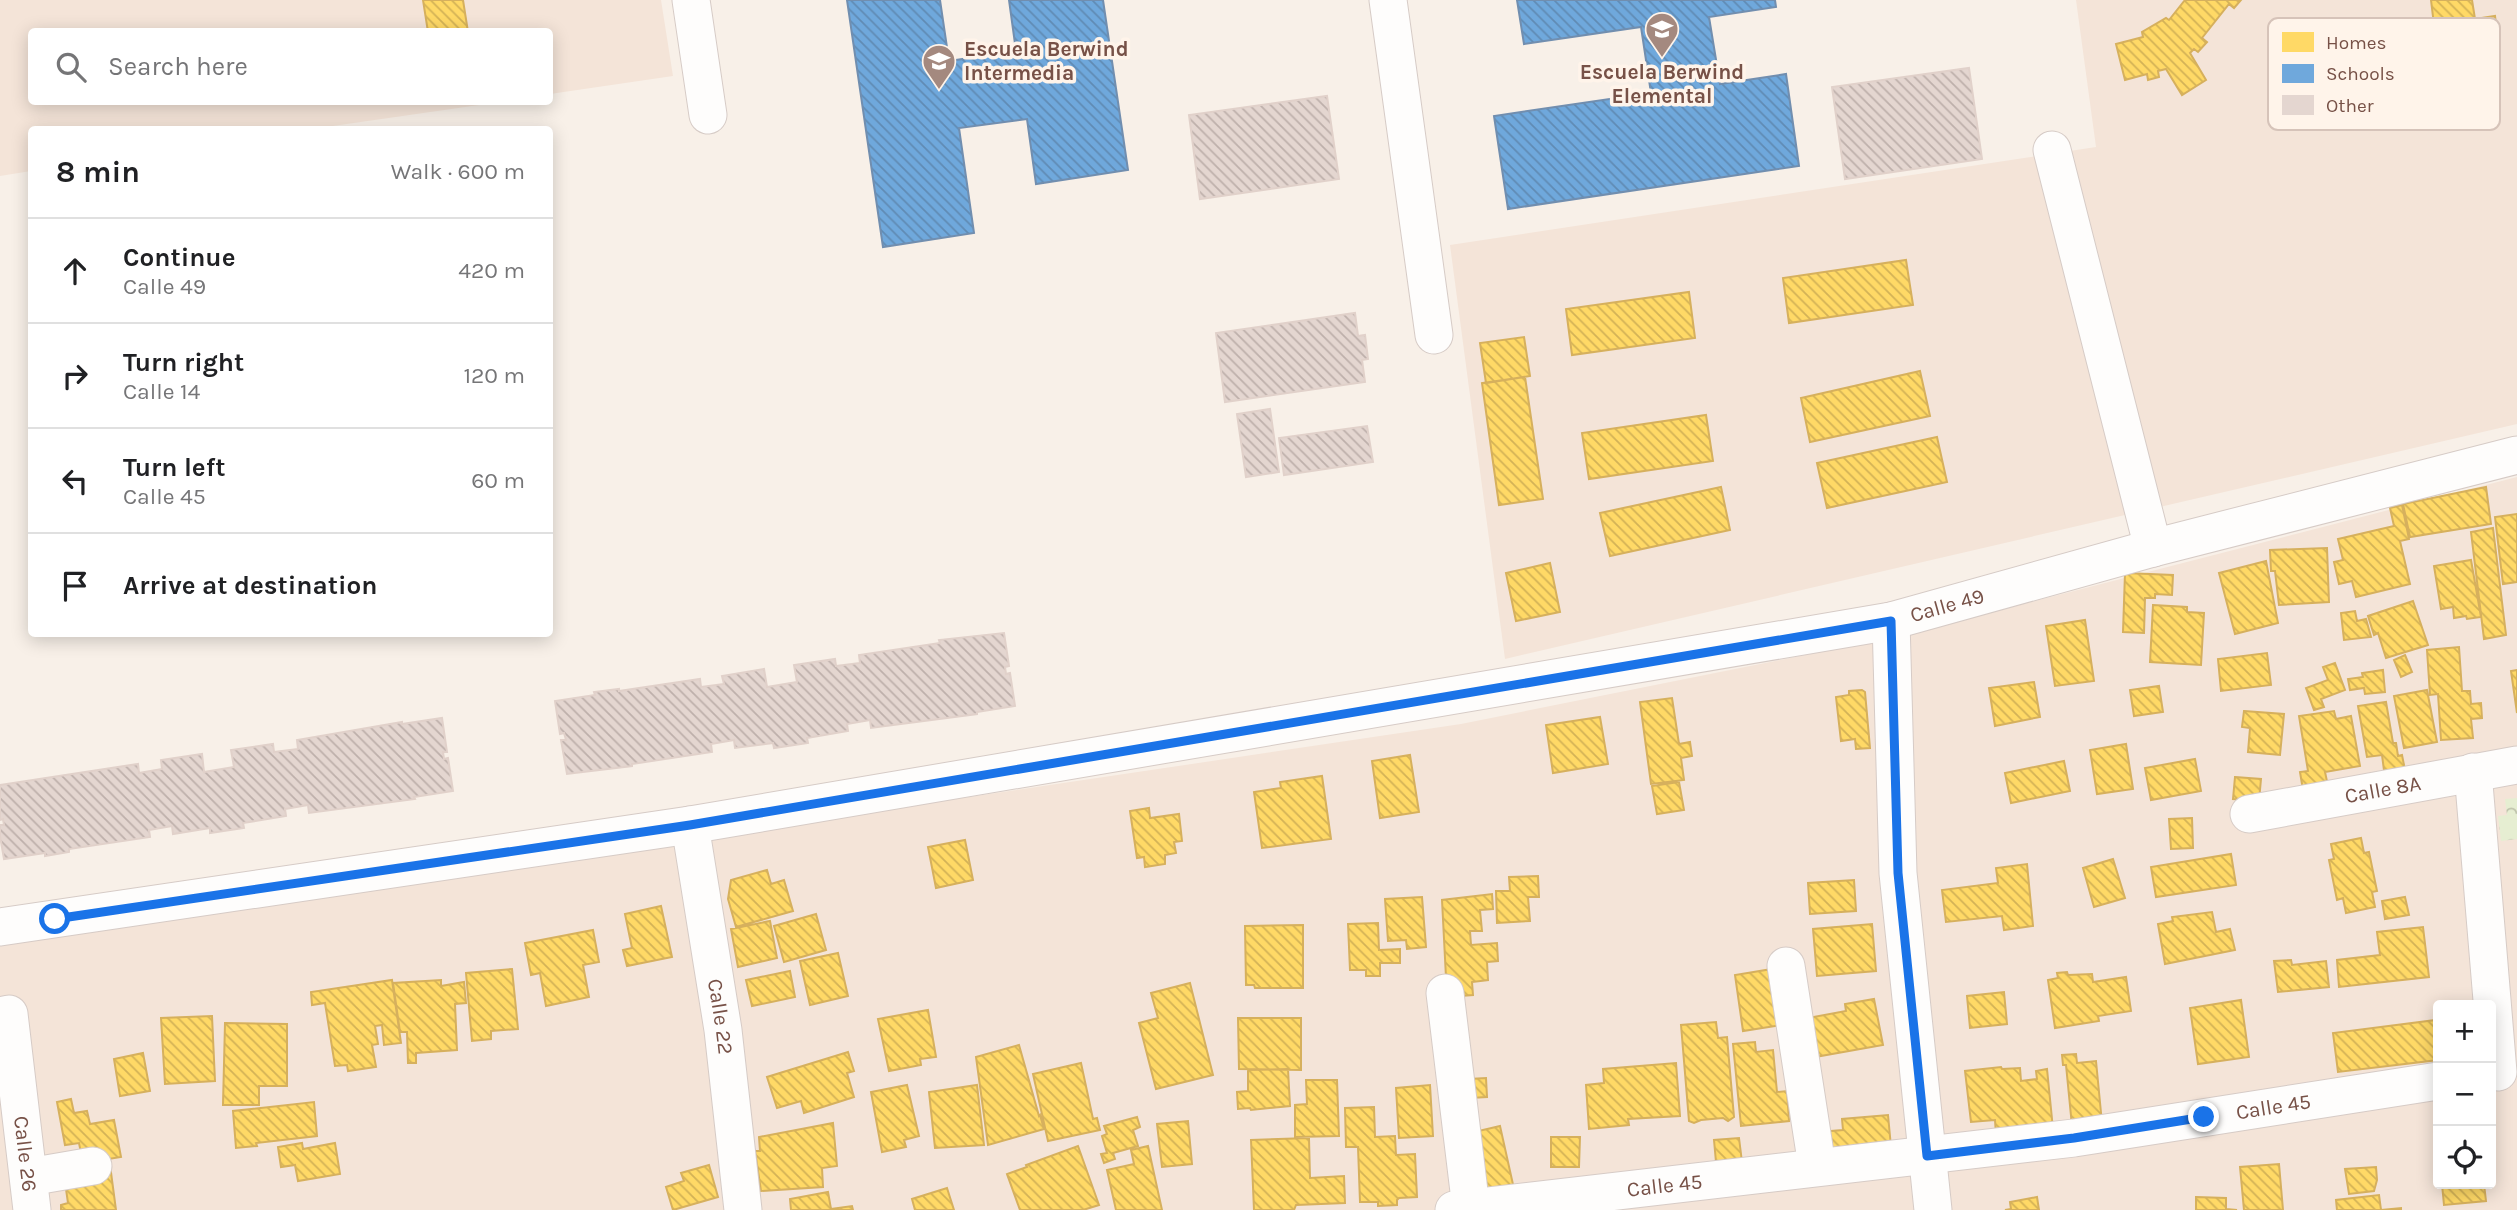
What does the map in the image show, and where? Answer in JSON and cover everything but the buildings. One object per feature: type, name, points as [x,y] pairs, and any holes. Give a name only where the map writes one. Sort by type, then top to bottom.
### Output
[{"type":"street","points":[[691,0],[708,115]]},
{"type":"street","points":[[1388,0],[1434,335]]},
{"type":"street","points":[[2052,150],[2153,548]]},
{"type":"street","name":"Calle 49","points":[[0,927],[690,825],[1891,621],[2153,548],[2517,455]]},
{"type":"street","points":[[1891,621],[1898,873],[1933,1210]]},
{"type":"street","name":"Calle 8A","points":[[2249,814],[2517,765]]},
{"type":"street","points":[[2473,772],[2502,1072]]},
{"type":"street","name":"Calle 22","points":[[690,825],[723,1030],[743,1210]]},
{"type":"street","points":[[1786,966],[1817,1166]]},
{"type":"street","name":"Calle 45","points":[[1445,993],[1462,1209],[2074,1138],[2433,1082]]},
{"type":"street","name":"Calle 26","points":[[4,1015],[31,1194]]},
{"type":"street","points":[[31,1194],[93,1166]]},
{"type":"shaded area","points":[[0,0],[661,0],[673,76],[553,94],[553,28],[28,28],[28,105],[479,105],[333,126],[28,126],[28,171],[0,176]]},
{"type":"shaded area","points":[[2076,0],[2517,0],[2517,424],[1505,659],[1450,245],[2096,147]]},
{"type":"shaded area","points":[[2517,477],[2517,1210],[0,1210],[0,941],[1461,724],[1895,637]]},
{"type":"green space","points":[[2517,798],[2517,839],[2501,841],[2498,816],[2507,815],[2505,799]]},
{"type":"place","name":"Escuela Berwind Elemental","points":[[1662,59]]},
{"type":"place","name":"Escuela Berwind Intermedia","points":[[939,91]]},
{"type":"route","points":[[55,919],[690,825],[1891,621],[1898,873],[1927,1156],[2074,1138],[2204,1117]]}]
